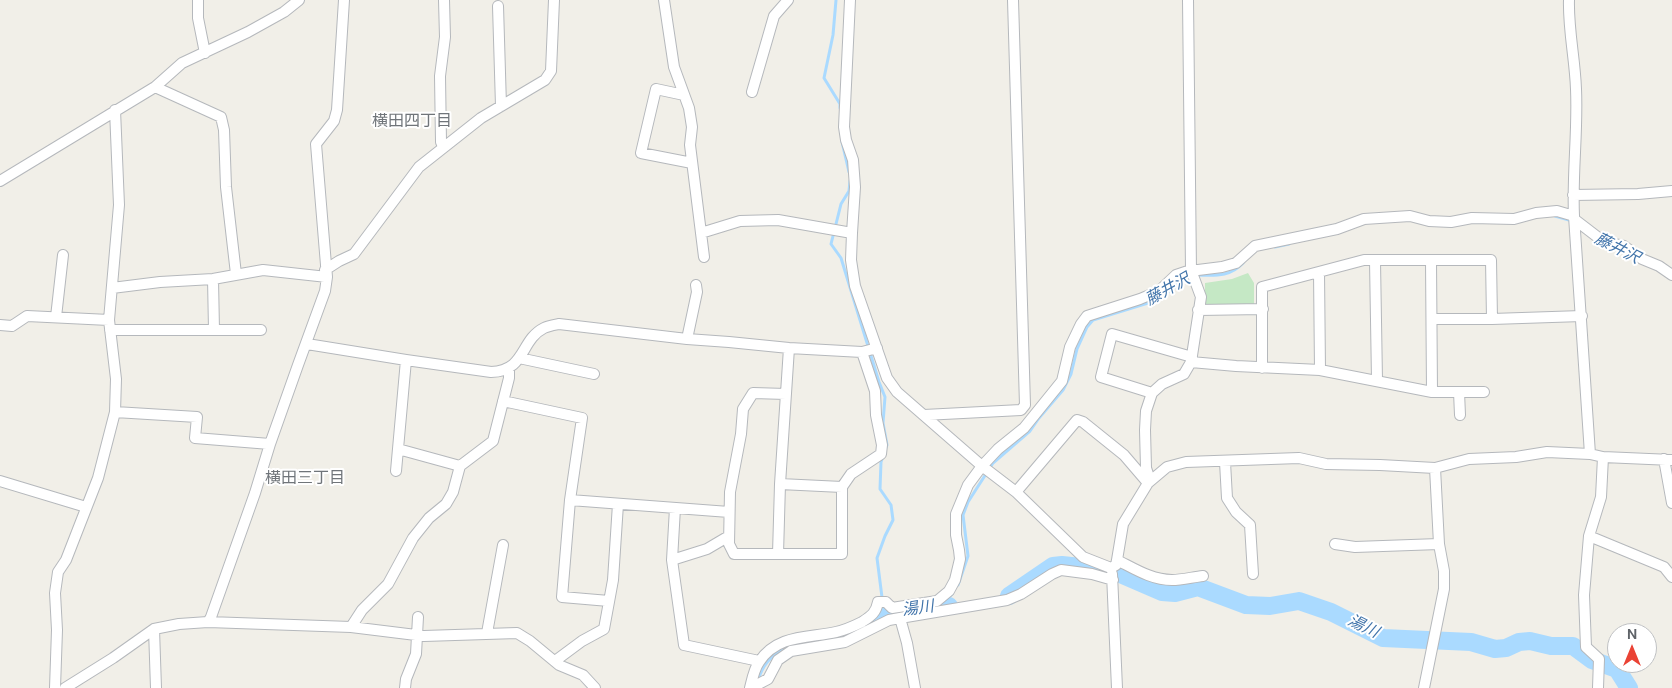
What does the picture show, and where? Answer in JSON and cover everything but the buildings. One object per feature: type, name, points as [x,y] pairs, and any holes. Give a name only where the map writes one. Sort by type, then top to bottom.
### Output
[{"type":"street","points":[[198,0],[198,18],[204,53]]},
{"type":"street","points":[[0,181],[114,110],[155,87],[182,63],[256,28],[284,12],[300,0]]},
{"type":"street","points":[[208,622],[326,291],[316,144],[334,121],[337,110],[344,0]]},
{"type":"street","points":[[443,147],[441,142],[440,76],[445,37],[444,0]]},
{"type":"street","points":[[326,274],[338,261],[354,254],[419,167],[481,118],[545,80],[551,71],[554,0]]},
{"type":"street","points":[[664,0],[674,67],[689,108],[692,127],[690,145],[704,257]]},
{"type":"street","points":[[752,92],[774,16],[788,0]]},
{"type":"street","points":[[850,0],[844,127],[853,160],[856,187],[851,260],[855,286],[888,378],[897,392],[982,466],[1016,492],[1083,557],[1114,564],[1157,579],[1173,580],[1203,576]]},
{"type":"street","points":[[924,415],[1022,410],[1025,405],[1013,0]]},
{"type":"street","points":[[1149,482],[1146,468],[1146,411],[1152,393],[1162,384],[1184,374],[1191,360],[1201,297],[1193,274],[1188,0]]},
{"type":"street","points":[[1569,0],[1568,15],[1572,32],[1576,89],[1574,218],[1590,454]]},
{"type":"street","points":[[498,6],[501,106]]},
{"type":"street","points":[[155,87],[221,117],[224,130],[226,187],[236,274]]},
{"type":"street","points":[[684,95],[656,90],[641,153],[692,163]]},
{"type":"street","points":[[56,688],[56,593],[58,572],[66,560],[102,464],[114,412],[116,379],[110,326],[119,205],[114,110]]},
{"type":"street","points":[[1573,195],[1638,194],[1672,191]]},
{"type":"street","points":[[1113,580],[1092,574],[1061,570],[1021,594],[1007,600],[889,620],[845,642],[792,651],[778,660],[765,685],[751,688],[756,667],[760,660],[771,649],[787,641],[812,635],[839,632],[855,626],[873,615],[877,610],[878,602],[886,602],[892,608],[937,601],[942,597],[955,580],[959,568],[960,550],[956,535],[956,514],[968,485],[982,466],[1024,428],[1062,381],[1070,347],[1080,324],[1087,316],[1159,291],[1176,275],[1193,274],[1198,270],[1236,263],[1255,246],[1337,229],[1364,219],[1410,216],[1429,221],[1451,222],[1472,218],[1514,219],[1536,213],[1557,212],[1574,218],[1604,242],[1624,246],[1642,259],[1659,266],[1672,275]]},
{"type":"street","points":[[702,232],[740,221],[778,220],[852,233]]},
{"type":"street","points":[[56,317],[62,255]]},
{"type":"street","points":[[1262,368],[1262,287],[1364,260],[1492,260],[1492,319]]},
{"type":"street","points":[[1375,261],[1377,380]]},
{"type":"street","points":[[1431,261],[1432,392]]},
{"type":"street","points":[[112,288],[160,282],[213,279],[263,270],[326,274]]},
{"type":"street","points":[[1319,272],[1320,370]]},
{"type":"street","points":[[213,279],[214,330]]},
{"type":"street","points":[[687,339],[697,292],[696,286]]},
{"type":"street","points":[[1198,310],[1263,309]]},
{"type":"street","points":[[0,325],[12,326],[27,316],[56,317],[110,326],[261,330]]},
{"type":"street","points":[[1432,319],[1582,316]]},
{"type":"street","points":[[307,344],[491,372],[509,369],[536,334],[544,328],[559,324],[687,339],[789,348],[862,352],[877,348]]},
{"type":"street","points":[[1152,393],[1100,377],[1112,334],[1191,360],[1262,368],[1320,370],[1432,392],[1484,392]]},
{"type":"street","points":[[778,554],[780,484],[789,348]]},
{"type":"street","points":[[786,394],[754,393],[743,409],[741,434],[730,492],[729,544],[734,554],[842,554],[842,486],[851,474],[881,454],[882,445],[876,415],[875,391],[862,352]]},
{"type":"street","points":[[519,358],[594,374]]},
{"type":"street","points":[[396,471],[406,360]]},
{"type":"street","points":[[350,627],[362,610],[388,584],[413,538],[429,518],[446,504],[453,492],[460,466],[493,441],[509,378],[509,369]]},
{"type":"street","points":[[1459,392],[1460,415]]},
{"type":"street","points":[[503,401],[582,418],[570,500],[562,597],[609,601]]},
{"type":"street","points":[[114,412],[196,417],[194,438],[270,444]]},
{"type":"street","points":[[1016,492],[1077,420],[1083,422],[1124,455],[1149,482]]},
{"type":"street","points":[[398,449],[460,466]]},
{"type":"street","points":[[1117,688],[1113,580],[1114,564],[1123,524],[1149,482],[1168,466],[1186,462],[1299,458],[1326,464],[1435,468],[1470,459],[1516,458],[1547,452],[1590,454],[1603,457],[1668,460],[1672,502]]},
{"type":"street","points":[[1598,688],[1598,659],[1586,647],[1584,595],[1589,536],[1601,497],[1603,457]]},
{"type":"street","points":[[1225,462],[1227,498],[1236,512],[1250,525],[1253,574]]},
{"type":"street","points":[[1424,688],[1444,588],[1444,571],[1439,544],[1435,468]]},
{"type":"street","points":[[0,481],[86,507]]},
{"type":"street","points":[[780,484],[842,486]]},
{"type":"street","points":[[570,500],[729,512]]},
{"type":"street","points":[[555,662],[582,641],[604,629],[613,580],[618,504]]},
{"type":"street","points":[[675,508],[672,560],[684,645],[760,660]]},
{"type":"street","points":[[672,560],[707,550],[729,536]]},
{"type":"street","points":[[1589,536],[1664,567],[1672,577]]},
{"type":"street","points":[[1336,544],[1356,547],[1439,544]]},
{"type":"street","points":[[487,634],[503,545]]},
{"type":"street","points":[[405,688],[406,679],[416,654],[418,617]]},
{"type":"street","points":[[900,618],[908,642],[915,688]]},
{"type":"street","points":[[65,688],[113,658],[154,629],[180,624],[208,622],[350,627],[417,636],[517,633],[530,640],[559,665],[583,675],[594,688]]},
{"type":"street","points":[[154,629],[156,688]]},
{"type":"green space","points":[[1248,273],[1254,283],[1254,305],[1205,305],[1205,283],[1232,279]]},
{"type":"waterway","points":[[836,0],[833,35],[824,78],[840,104],[840,108]]},
{"type":"waterway","points":[[842,142],[849,172]]},
{"type":"waterway","points":[[850,181],[849,191],[841,204],[831,244],[841,258],[885,397],[883,423],[887,445],[885,450]]},
{"type":"waterway","name":"藤井沢","points":[[1555,216],[1569,220]]},
{"type":"waterway","name":"藤井沢","points":[[1275,247],[1289,244]]},
{"type":"waterway","name":"藤井沢","points":[[1195,275],[1227,273],[1238,268],[1243,263]]},
{"type":"waterway","name":"藤井沢","points":[[958,585],[968,556],[963,515],[968,502],[993,463],[1030,431],[1063,390],[1071,374],[1077,349],[1087,327],[1093,320],[1148,303],[1171,290],[1189,275]]},
{"type":"waterway","points":[[869,623],[884,613],[877,558],[893,520],[891,505],[880,489],[883,456]]},
{"type":"waterway","name":"湯川","points":[[1009,596],[1053,566],[1062,565],[1099,569]]},
{"type":"waterway","name":"湯川","points":[[1118,573],[1162,592],[1175,593],[1198,587],[1246,605],[1270,606],[1299,601],[1331,612],[1383,638],[1471,642],[1495,649],[1530,641],[1551,646],[1573,646],[1592,660],[1617,669],[1629,688]]},
{"type":"waterway","name":"藤井沢","points":[[940,607],[952,594]]},
{"type":"waterway","name":"湯川","points":[[884,613],[949,606]]},
{"type":"waterway","name":"湯川","points":[[758,680],[766,664],[776,653],[803,643],[849,633],[864,626]]},
{"type":"district","name":"横田四丁目","points":[[412,122]]},
{"type":"district","name":"横田三丁目","points":[[305,479]]}]
